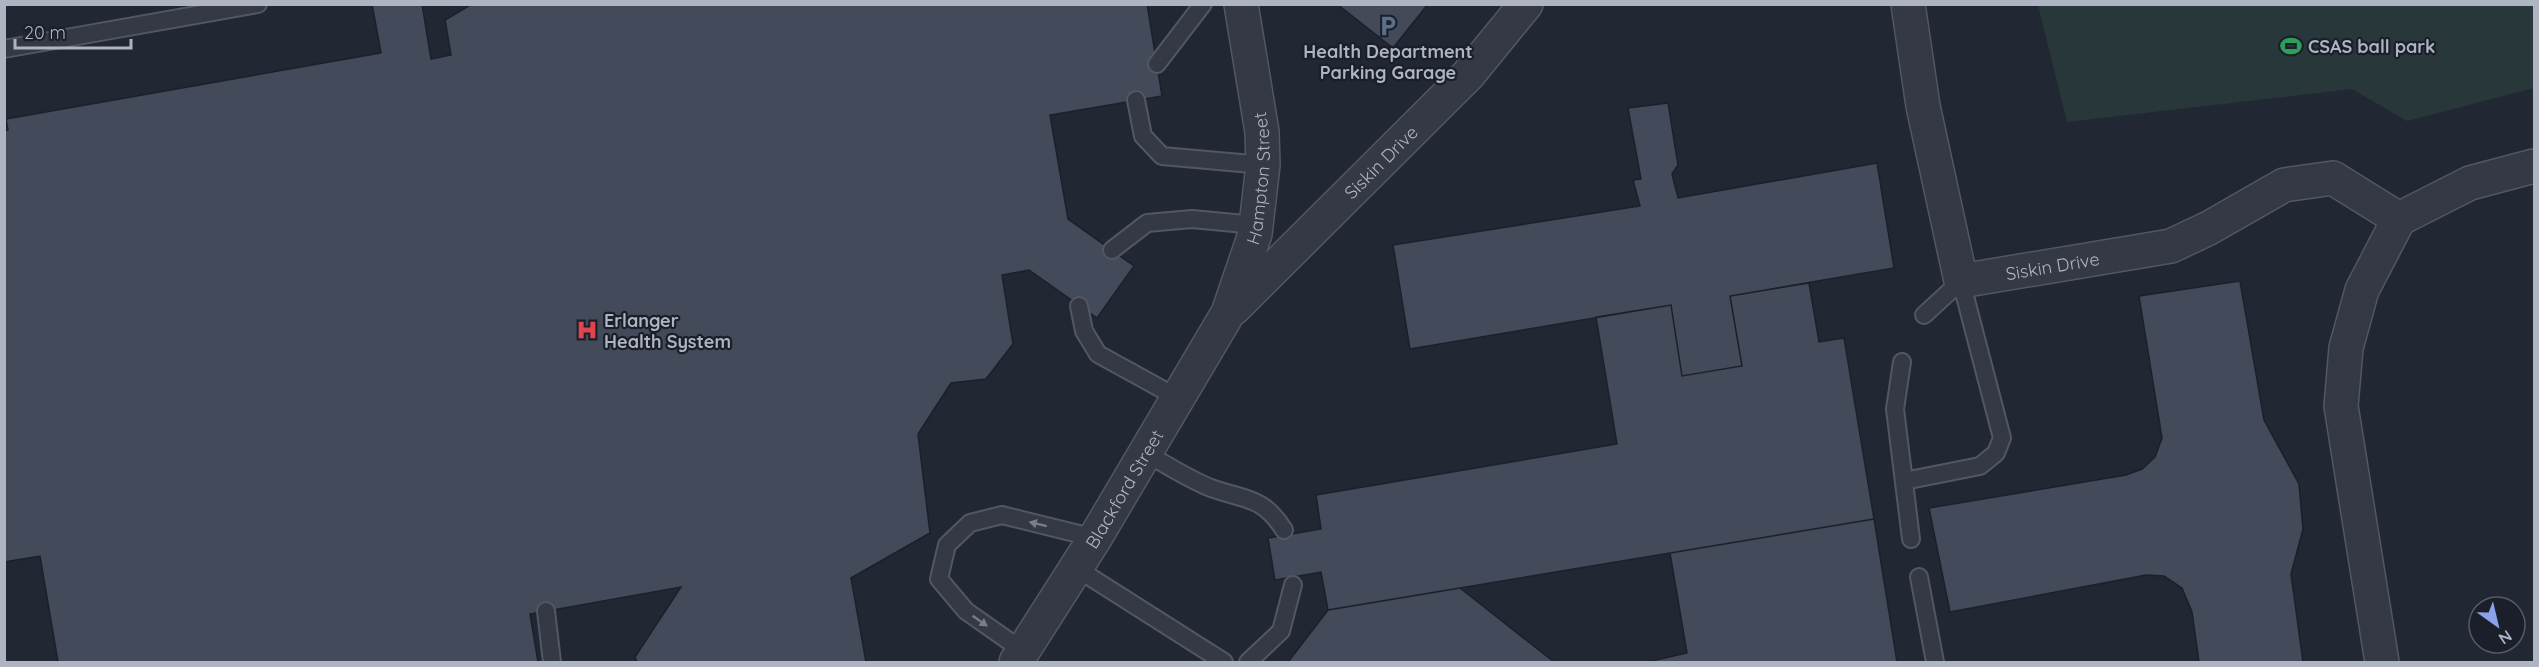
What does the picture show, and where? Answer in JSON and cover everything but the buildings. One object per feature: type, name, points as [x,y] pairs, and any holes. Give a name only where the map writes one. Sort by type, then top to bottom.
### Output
[{"type":"street","name":"Hampton Street","points":[[1228,313],[1255,234],[1263,165],[1262,132],[1241,4]]},
{"type":"street","name":"Siskin Drive","points":[[1228,313],[1468,75],[1526,4]]},
{"type":"street","points":[[1908,4],[1923,106],[1961,281]]},
{"type":"street","points":[[2382,663],[2341,406],[2346,348],[2362,290],[2399,219],[2470,183],[2535,166]]},
{"type":"street","name":"Siskin Drive","points":[[1961,281],[2170,246],[2210,228],[2284,185],[2304,182],[2333,178],[2399,219]]},
{"type":"street","name":"Blackford Street","points":[[1020,657],[1095,538],[1228,313]]},
{"type":"lane","points":[[4,49],[258,4]]},
{"type":"lane","points":[[1157,64],[1203,4]]},
{"type":"lane","points":[[1136,100],[1143,135],[1162,156],[1263,165]]},
{"type":"lane","points":[[1112,250],[1147,223],[1192,219],[1256,225]]},
{"type":"lane","points":[[1904,481],[1980,465],[1996,453],[2002,438],[1961,281],[1924,315]]},
{"type":"lane","points":[[1079,306],[1084,331],[1098,354],[1178,398]]},
{"type":"lane","points":[[1902,362],[1895,409],[1911,539]]},
{"type":"lane","points":[[1145,453],[1210,487],[1252,499],[1275,516],[1284,530]]},
{"type":"lane","points":[[1020,657],[966,611],[939,579],[947,546],[970,523],[1002,515],[1095,538]]},
{"type":"lane","points":[[1076,568],[1224,663]]},
{"type":"lane","points":[[1919,577],[1935,663]]},
{"type":"lane","points":[[1248,663],[1281,631],[1293,585]]},
{"type":"lane","points":[[546,611],[552,663]]},
{"type":"shaded area","name":"CSAS ball park","points":[[2038,5],[2534,5],[2534,88],[2407,121],[2352,89],[2067,122]]},
{"type":"place","name":"Health Department Parking Garage","points":[[1388,26]]},
{"type":"place","name":"CSAS ball park","points":[[2291,46]]},
{"type":"place","name":"Erlanger Health System","points":[[587,330]]}]
